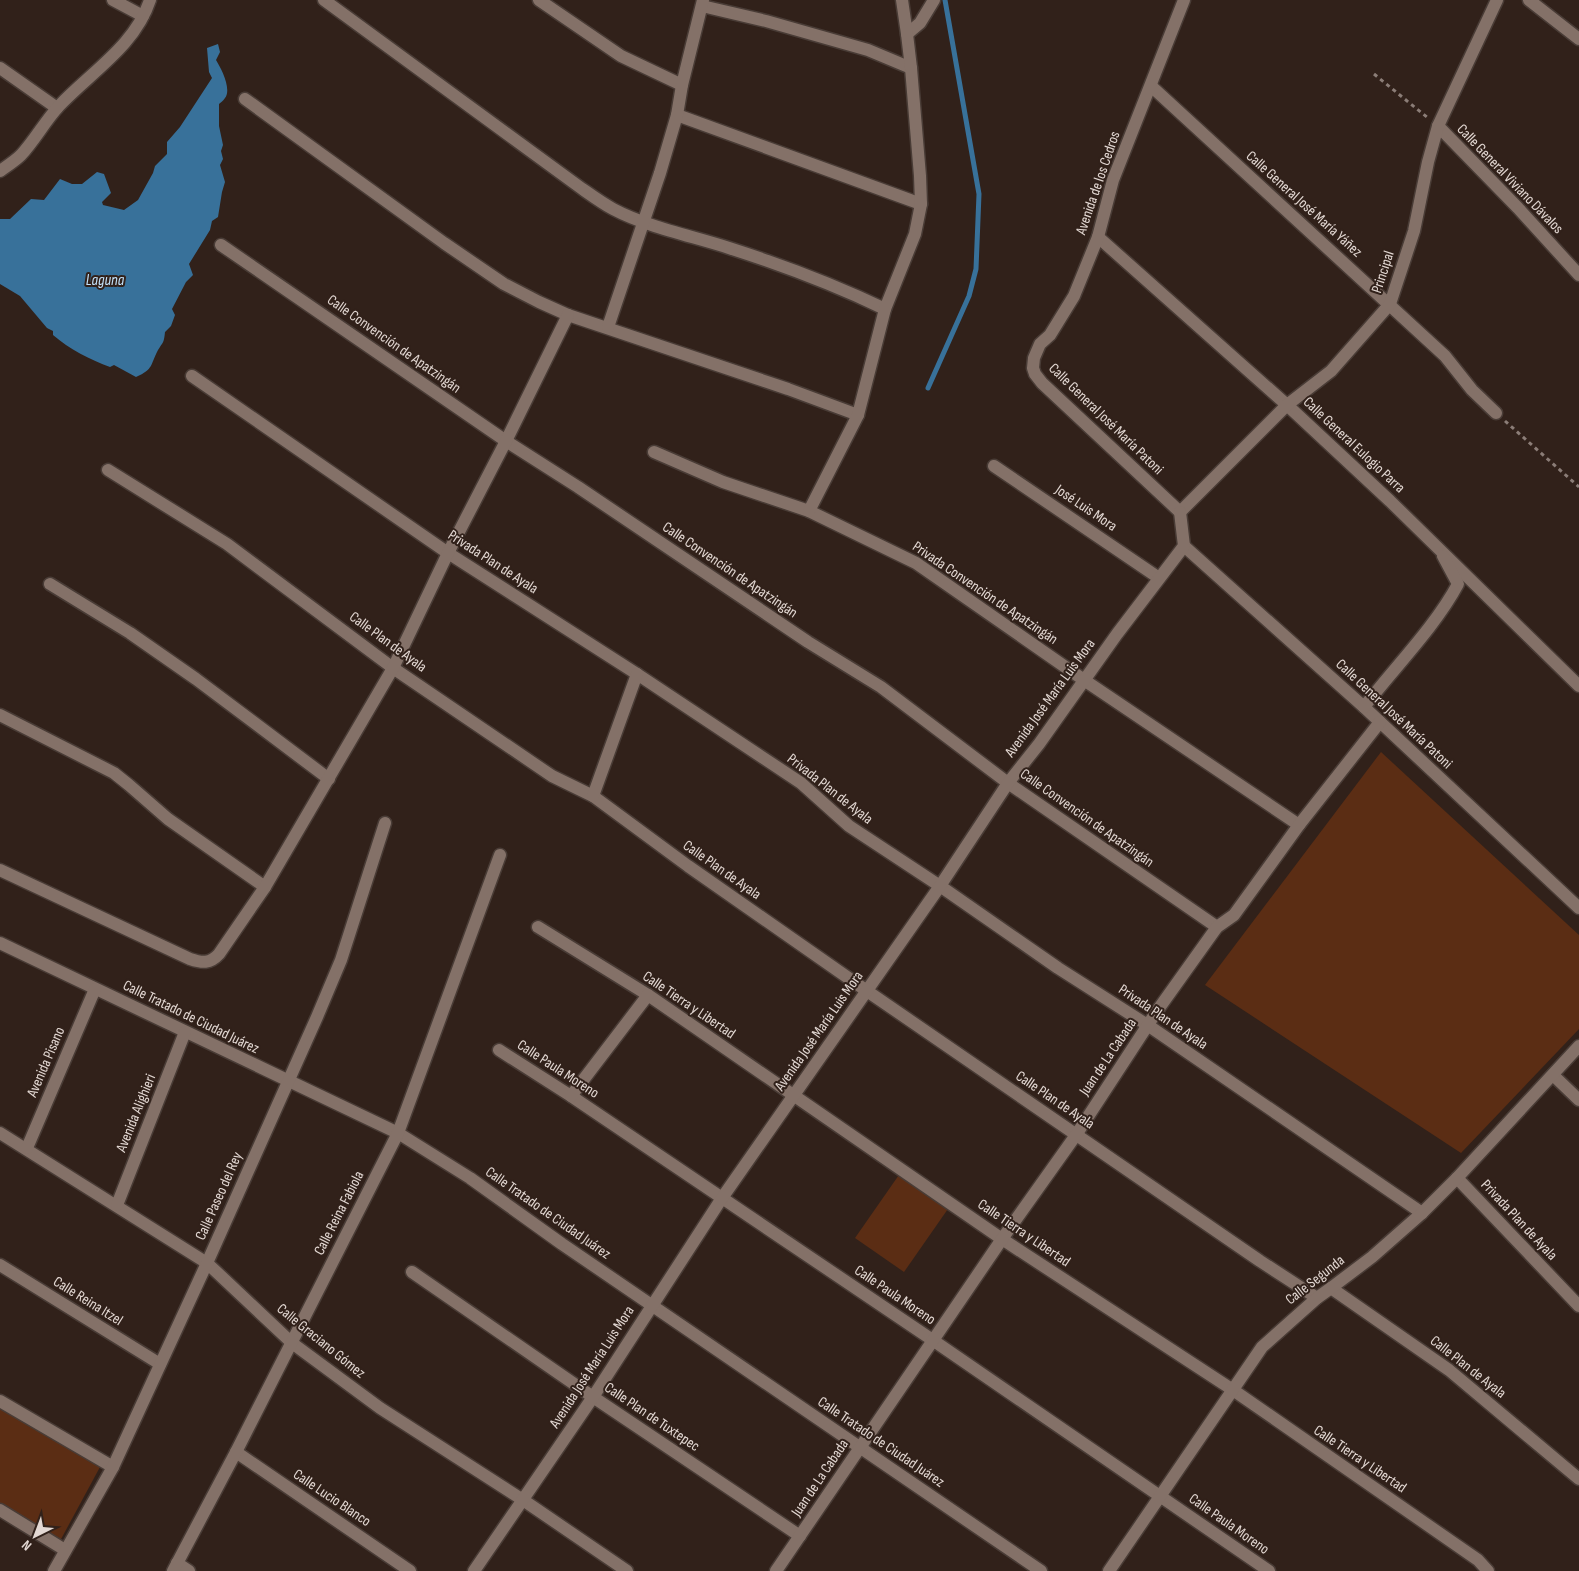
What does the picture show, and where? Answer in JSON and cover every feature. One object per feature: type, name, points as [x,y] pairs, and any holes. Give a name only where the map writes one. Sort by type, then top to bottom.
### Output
[{"type":"street","points":[[113,0],[143,16]]},
{"type":"street","points":[[0,171],[21,155],[57,108],[82,82],[122,47],[133,34],[150,0]]},
{"type":"street","points":[[324,0],[581,188],[613,209],[644,222],[730,248],[858,296],[885,310]]},
{"type":"street","points":[[538,0],[621,56],[682,85]]},
{"type":"street","points":[[809,510],[858,415],[885,310],[915,234],[921,204],[911,68],[902,0]]},
{"type":"street","points":[[907,34],[920,23],[934,0]]},
{"type":"street","name":"Avenida de los Cedros","points":[[1033,368],[1034,358],[1040,344],[1050,336],[1074,296],[1098,237],[1113,180],[1184,0]]},
{"type":"street","name":"Principal","points":[[1180,512],[1287,405],[1331,371],[1390,304],[1414,231],[1428,162],[1438,126],[1498,0]]},
{"type":"street","points":[[1529,0],[1579,39]]},
{"type":"street","points":[[608,327],[644,222],[677,115],[682,85],[703,3],[858,48],[911,68]]},
{"type":"street","points":[[0,68],[57,108]]},
{"type":"street","name":"Calle General José María Yáñez","points":[[1151,86],[1445,356],[1472,390],[1496,413]]},
{"type":"street","points":[[245,99],[504,284],[568,315],[608,327],[858,415]]},
{"type":"street","points":[[677,115],[921,204]]},
{"type":"street","name":"Calle General Viviano Dávalos","points":[[1438,126],[1518,208],[1579,275]]},
{"type":"street","name":"Calle General Eulogio Parra","points":[[1098,237],[1287,405],[1440,549],[1579,686]]},
{"type":"street","name":"Calle Convención de Apatzingán","points":[[221,245],[506,441],[578,487],[808,642],[881,687],[1008,783],[1217,927]]},
{"type":"street","points":[[0,870],[190,959],[201,962],[214,960],[265,887],[393,668],[448,553],[568,315]]},
{"type":"street","name":"Calle General José María Patoni","points":[[1033,368],[1034,374],[1042,383],[1180,512]]},
{"type":"street","name":"Privada Plan de Ayala","points":[[192,376],[448,553],[637,674],[801,783],[849,826],[940,886],[1058,968],[1149,1026],[1422,1213]]},
{"type":"street","name":"Privada Convención de Apatzingán","points":[[654,452],[723,482],[809,510],[916,563],[1084,680],[1299,825]]},
{"type":"street","name":"José Luis Mora","points":[[994,466],[1159,578]]},
{"type":"street","name":"Calle Plan de Ayala","points":[[108,470],[227,544],[393,668],[552,776],[593,796],[688,866],[867,992],[1317,1298]]},
{"type":"street","points":[[1180,512],[1184,546]]},
{"type":"street","name":"Calle General José María Patoni","points":[[1184,546],[1364,707],[1579,908]]},
{"type":"street","name":"Avenida José María Luis Mora","points":[[474,1571],[593,1397],[722,1198],[867,992],[1008,783],[1184,546]]},
{"type":"street","points":[[1364,707],[1429,627],[1458,584],[1440,549]]},
{"type":"street","points":[[50,584],[130,633],[196,679],[329,779]]},
{"type":"street","points":[[593,796],[637,674]]},
{"type":"street","points":[[0,715],[114,774],[168,819],[265,887]]},
{"type":"street","name":"Juan de La Cabada","points":[[776,1571],[1002,1239],[1076,1134],[1149,1026],[1157,1011],[1217,927],[1234,916],[1299,825],[1380,722]]},
{"type":"street","name":"Calle Paseo del Rey","points":[[54,1571],[113,1467],[288,1081],[341,960],[385,823]]},
{"type":"street","name":"Calle Reina Fabiola","points":[[175,1567],[236,1452],[398,1134],[500,855]]},
{"type":"street","name":"Calle Tierra y Libertad","points":[[538,927],[648,995],[1002,1239],[1233,1390],[1478,1560],[1488,1571]]},
{"type":"street","name":"Calle Tratado de Ciudad Juárez","points":[[0,944],[398,1134],[470,1178],[562,1244],[1041,1571]]},
{"type":"street","name":"Avenida Pisano","points":[[27,1148],[95,989]]},
{"type":"street","points":[[571,1096],[648,995]]},
{"type":"street","name":"Avenida Alighieri","points":[[117,1205],[185,1032]]},
{"type":"street","name":"Calle Segunda","points":[[1109,1571],[1262,1347],[1317,1298],[1395,1238],[1422,1213],[1579,1046]]},
{"type":"street","name":"Calle Paula Moreno","points":[[499,1050],[571,1096],[934,1341],[1269,1571]]},
{"type":"street","points":[[1553,1075],[1579,1100]]},
{"type":"street","name":"Calle Graciano Gómez","points":[[0,1133],[27,1148],[207,1263],[292,1343],[380,1408],[523,1500],[627,1571]]},
{"type":"street","name":"Privada Plan de Ayala","points":[[1456,1178],[1579,1306]]},
{"type":"street","name":"Calle Reina Itzel","points":[[0,1266],[160,1364]]},
{"type":"street","name":"Calle Plan de Tuxtepec","points":[[412,1272],[593,1397],[800,1536]]},
{"type":"street","name":"Calle Plan de Ayala","points":[[1332,1288],[1449,1370],[1579,1479]]},
{"type":"street","points":[[0,1401],[113,1467]]},
{"type":"street","name":"Calle Lucio Blanco","points":[[236,1452],[410,1571]]},
{"type":"street","points":[[0,1510],[65,1550]]},
{"type":"street","points":[[175,1567],[189,1571]]},
{"type":"path","points":[[1374,74],[1438,126]]},
{"type":"path","points":[[1496,413],[1579,487]]},
{"type":"shaded area","points":[[1381,752],[1579,935],[1579,1029],[1461,1153],[1205,985]]},
{"type":"shaded area","points":[[901,1172],[950,1206],[904,1272],[855,1238]]},
{"type":"shaded area","points":[[0,1405],[100,1467],[60,1541],[0,1504]]},
{"type":"water","name":"Laguna","points":[[218,44],[220,52],[216,60],[227,84],[227,94],[219,104],[219,126],[223,145],[221,151],[223,159],[220,165],[225,182],[218,217],[212,221],[210,230],[189,264],[193,275],[186,282],[172,309],[175,315],[171,326],[165,332],[163,342],[151,366],[146,372],[136,377],[114,365],[110,367],[95,361],[66,345],[53,335],[53,331],[47,328],[20,296],[0,284],[0,219],[10,219],[31,199],[44,200],[60,179],[72,184],[82,184],[97,172],[104,174],[111,193],[102,202],[103,205],[124,210],[138,200],[155,166],[167,154],[167,142],[180,127],[212,78],[209,72],[207,48]]},
{"type":"waterway","points":[[928,388],[969,296],[976,269],[979,194],[945,0]]}]
